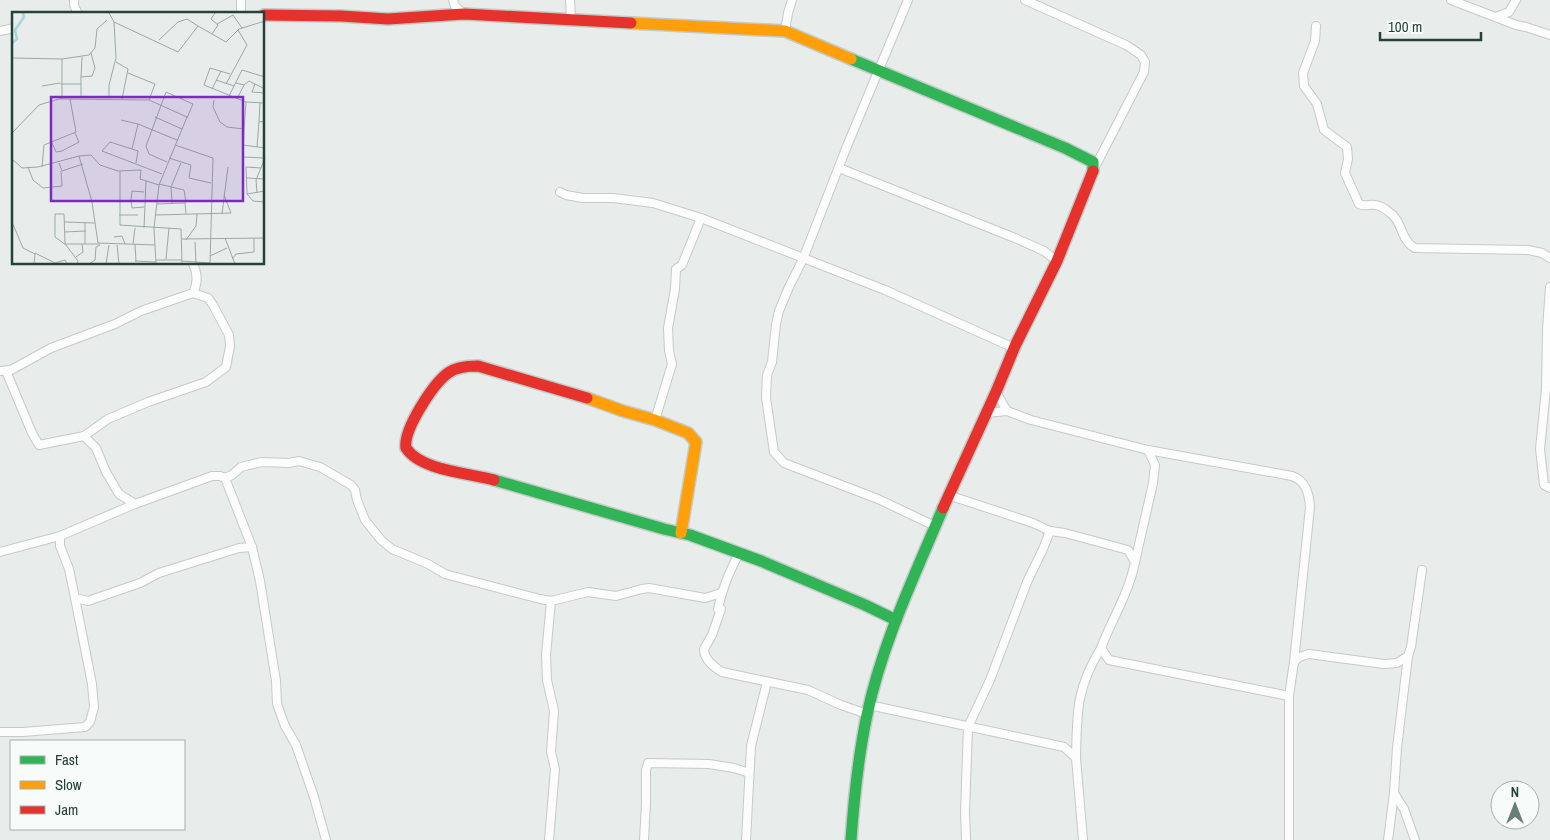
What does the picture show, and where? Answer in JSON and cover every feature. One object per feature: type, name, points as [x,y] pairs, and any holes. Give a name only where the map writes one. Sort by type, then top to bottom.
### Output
[{"type":"street","points":[[453,0],[455,6],[464,14]]},
{"type":"street","points":[[570,0],[571,19]]},
{"type":"street","points":[[785,31],[792,0]]},
{"type":"street","points":[[908,0],[878,70],[803,259],[779,311],[772,362],[766,381],[766,398],[774,452],[784,463],[878,499],[935,526]]},
{"type":"street","points":[[851,840],[856,778],[868,710],[880,666],[896,620],[948,495],[996,392],[1014,348],[1057,261],[1094,169],[1144,72],[1145,62],[1141,55],[1126,45],[1025,0]]},
{"type":"street","points":[[1451,0],[1550,36]]},
{"type":"street","points":[[1496,17],[1509,12],[1516,0]]},
{"type":"street","points":[[265,15],[388,18],[464,14],[785,31],[1065,148],[1093,162],[1094,169]]},
{"type":"street","points":[[1316,26],[1315,41],[1303,73],[1304,86],[1317,104],[1324,130],[1347,147],[1348,159],[1345,173],[1358,204],[1362,206],[1375,205],[1390,212],[1398,222],[1407,242],[1415,248],[1528,250],[1542,253],[1550,258]]},
{"type":"street","points":[[839,168],[1015,238],[1044,252],[1057,261]]},
{"type":"street","points":[[560,192],[583,198],[613,198],[653,203],[701,218],[886,290],[1014,348]]},
{"type":"street","points":[[655,420],[672,364],[669,351],[668,328],[675,289],[676,269],[682,265],[701,218]]},
{"type":"street","points":[[193,293],[197,278],[194,265]]},
{"type":"street","points":[[1550,287],[1547,328],[1548,392],[1540,449],[1544,485],[1550,488]]},
{"type":"street","points":[[193,293],[208,298],[229,336],[230,346],[226,367],[206,382],[148,402],[108,419],[84,436],[39,444],[3,371],[11,370],[51,348],[115,324],[141,311],[193,293]]},
{"type":"street","points":[[681,534],[696,442],[688,433],[655,420],[478,366],[457,367],[441,378],[424,404],[405,440],[405,447],[418,460],[461,474],[493,479],[681,534],[690,535],[739,553],[865,605],[896,620]]},
{"type":"street","points":[[996,392],[1007,411]]},
{"type":"street","points":[[986,413],[1007,411],[1031,420],[1148,450],[1292,476],[1299,479],[1305,486],[1308,492],[1310,507],[1289,696],[1289,840]]},
{"type":"street","points":[[84,436],[96,448],[106,472],[119,494],[135,504]]},
{"type":"street","points":[[1083,840],[1076,758],[1077,714],[1082,686],[1102,648],[1126,593],[1135,562],[1153,483],[1155,466],[1148,450]]},
{"type":"street","points":[[1155,466],[1166,453]]},
{"type":"street","points":[[0,552],[60,536],[135,504],[212,476],[225,478],[241,467],[262,462],[289,463],[299,461],[320,467],[351,485],[355,490],[365,520],[381,540],[392,549],[428,564],[445,574],[551,601],[588,592],[616,596],[649,588],[704,598],[721,593]]},
{"type":"street","points":[[225,478],[252,547],[260,581],[268,624],[277,704],[285,726],[296,745],[314,797],[326,840]]},
{"type":"street","points":[[948,495],[1050,531],[1065,533],[1128,550],[1139,547]]},
{"type":"street","points":[[966,840],[968,726],[990,680],[1027,582],[1050,531]]},
{"type":"street","points":[[0,732],[85,727],[90,722],[94,706],[92,684],[70,568],[60,546],[60,536]]},
{"type":"street","points":[[75,598],[88,601],[140,583],[159,573],[239,548],[252,547]]},
{"type":"street","points":[[1128,550],[1135,562]]},
{"type":"street","points":[[739,553],[730,568],[721,593],[718,608],[721,609],[712,635],[704,649],[706,657],[715,668],[722,672],[808,690],[841,705],[968,726],[1064,747],[1076,758]]},
{"type":"street","points":[[1388,840],[1408,656],[1411,647],[1422,570]]},
{"type":"street","points":[[549,840],[555,769],[552,752],[554,711],[547,680],[546,655],[551,601]]},
{"type":"street","points":[[1102,648],[1109,660]]},
{"type":"street","points":[[1294,662],[1299,657],[1309,654],[1384,664],[1398,664],[1408,656]]},
{"type":"street","points":[[1093,663],[1109,660],[1289,696]]},
{"type":"street","points":[[746,840],[749,772],[755,725],[767,682]]},
{"type":"street","points":[[644,840],[646,770],[648,763],[709,764],[749,772]]},
{"type":"street","points":[[1394,793],[1404,809],[1415,840]]},
{"type":"traffic: fast","points":[[851,59],[1065,148],[1093,162],[1093,171]]},
{"type":"traffic: fast","points":[[494,480],[690,535],[761,561],[896,620]]},
{"type":"traffic: fast","points":[[851,840],[859,762],[873,688],[900,610],[943,508]]},
{"type":"traffic: slow","points":[[631,23],[785,31],[851,59]]},
{"type":"traffic: slow","points":[[587,398],[688,433],[696,442],[681,533]]},
{"type":"traffic: jam","points":[[265,15],[388,19],[464,14],[631,23]]},
{"type":"traffic: jam","points":[[943,508],[1015,346],[1057,261],[1093,171]]},
{"type":"traffic: jam","points":[[494,480],[434,466],[413,456],[406,448],[409,430],[420,408],[448,373],[462,367],[478,366],[587,398]]}]
